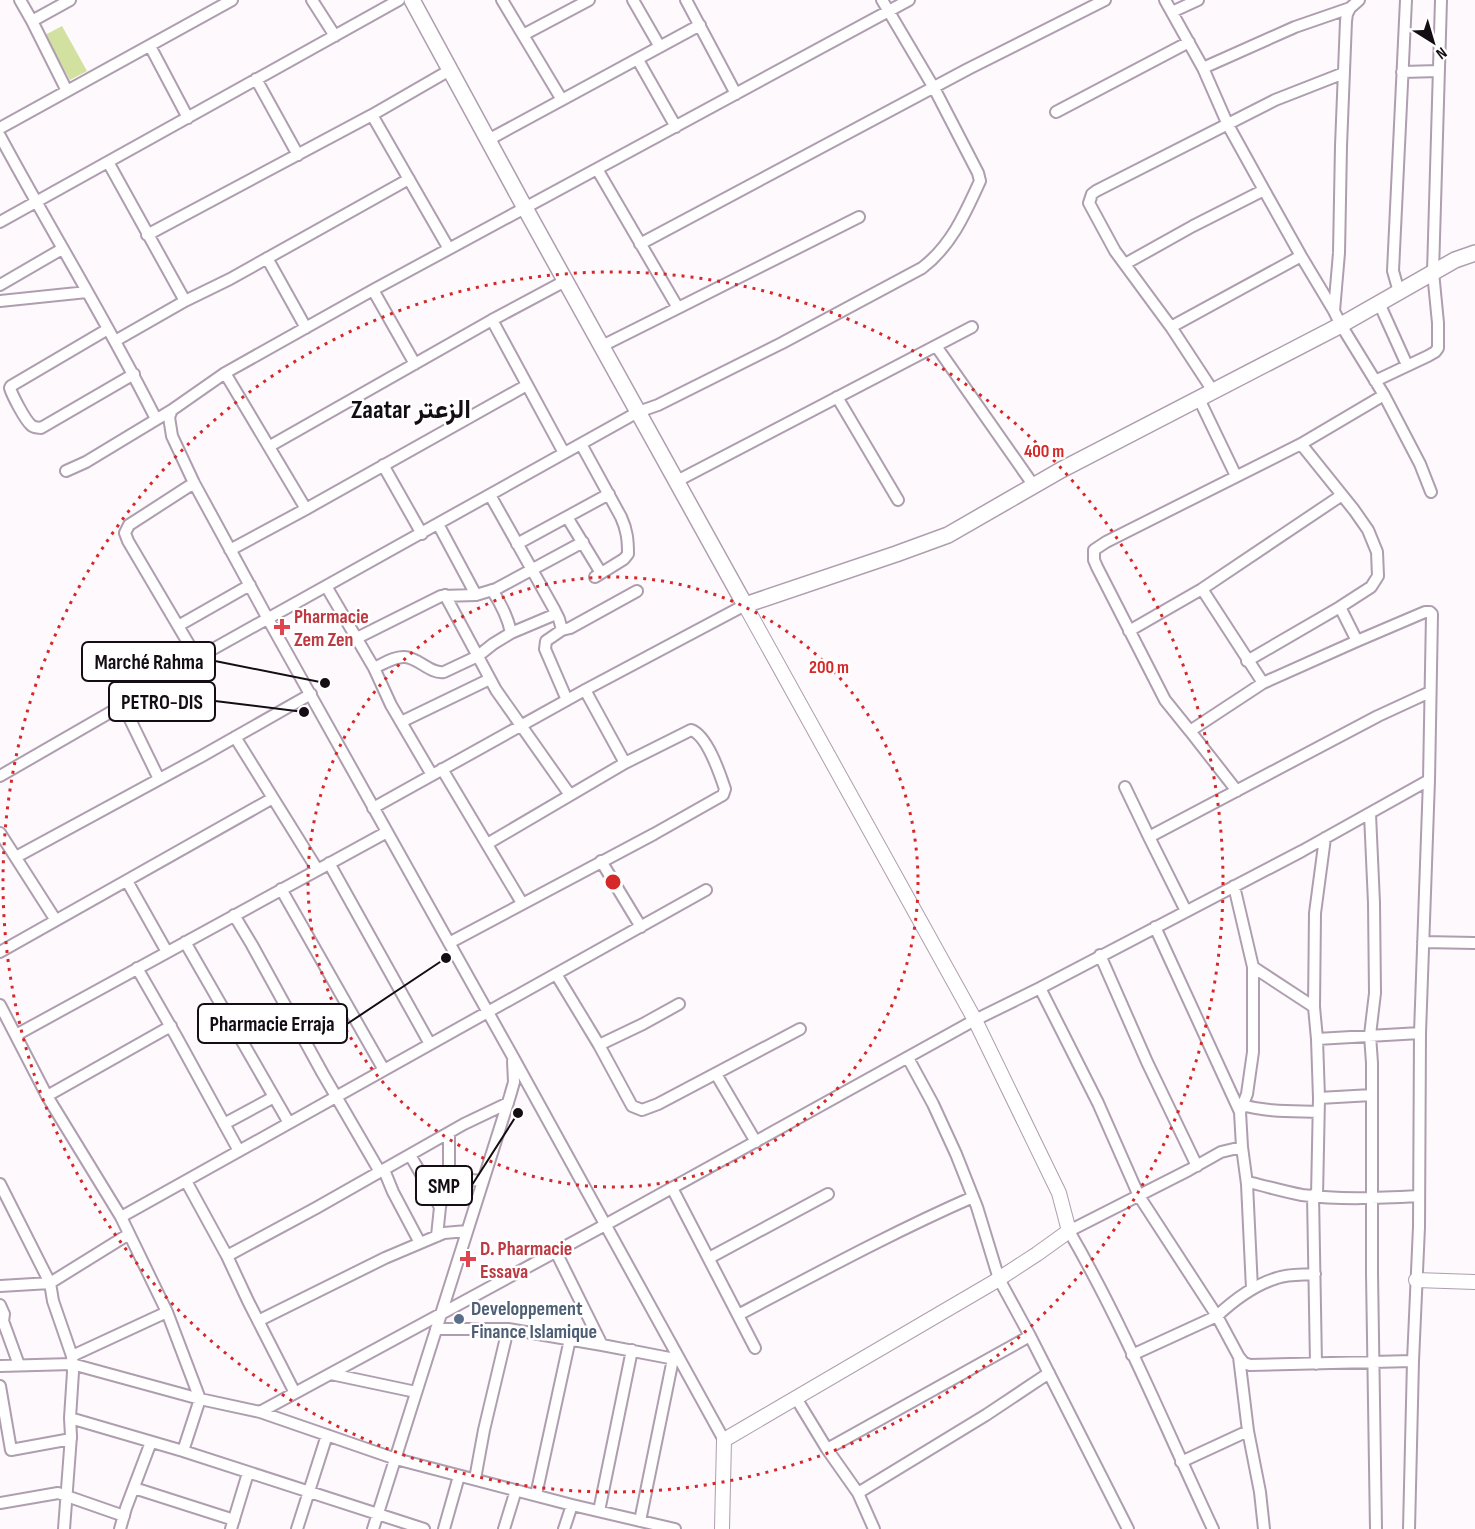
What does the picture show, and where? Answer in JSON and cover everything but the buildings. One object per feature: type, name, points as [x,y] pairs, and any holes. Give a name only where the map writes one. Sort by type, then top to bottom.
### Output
[{"type":"main road","points":[[412,0],[746,605],[948,535],[1061,470],[1341,326],[1455,260],[1475,253]]},
{"type":"street","points":[[20,0],[67,91]]},
{"type":"street","points":[[32,21],[70,0]]},
{"type":"street","points":[[0,128],[232,0]]},
{"type":"street","points":[[312,0],[335,36]]},
{"type":"street","points":[[0,222],[399,0]]},
{"type":"street","points":[[502,0],[561,100]]},
{"type":"street","points":[[523,35],[589,0]]},
{"type":"street","points":[[633,0],[660,47]]},
{"type":"street","points":[[686,0],[736,94]]},
{"type":"street","points":[[0,776],[123,705],[197,658],[638,412],[657,405],[782,343],[922,268],[936,258],[957,230],[980,181],[934,88],[882,0]]},
{"type":"street","points":[[66,471],[86,462],[172,410],[225,373],[373,290],[909,0]]},
{"type":"street","points":[[1077,0],[1083,12]]},
{"type":"street","points":[[640,244],[1105,0]]},
{"type":"street","points":[[1165,0],[1203,68],[1228,125],[1264,190],[1341,326],[1384,395],[1420,464],[1431,492]]},
{"type":"street","points":[[1172,12],[1198,0]]},
{"type":"street","points":[[1203,68],[1296,27],[1350,8],[1359,0]]},
{"type":"street","points":[[1399,292],[1393,271],[1406,0]]},
{"type":"street","points":[[1375,381],[1428,356],[1438,348],[1433,272],[1441,0]]},
{"type":"street","points":[[1334,311],[1339,253],[1346,21],[1350,8]]},
{"type":"street","points":[[488,140],[700,25]]},
{"type":"street","points":[[1056,112],[1189,42]]},
{"type":"street","points":[[150,46],[188,117]]},
{"type":"street","points":[[638,60],[676,127]]},
{"type":"street","points":[[147,235],[372,115],[450,70]]},
{"type":"street","points":[[1402,72],[1439,71]]},
{"type":"street","points":[[1213,392],[1171,327],[1115,251],[1089,203],[1092,194],[1275,100],[1344,73]]},
{"type":"street","points":[[256,80],[298,155]]},
{"type":"street","points":[[372,115],[449,249]]},
{"type":"street","points":[[0,136],[134,374],[156,419]]},
{"type":"street","points":[[108,162],[185,301]]},
{"type":"street","points":[[597,169],[678,309]]},
{"type":"street","points":[[115,341],[409,179]]},
{"type":"street","points":[[1125,264],[1192,226],[1264,190]]},
{"type":"street","points":[[602,346],[859,217]]},
{"type":"street","points":[[0,285],[62,249]]},
{"type":"street","points":[[1171,327],[1301,256]]},
{"type":"street","points":[[267,258],[306,328]]},
{"type":"street","points":[[270,446],[492,320],[566,281]]},
{"type":"street","points":[[373,290],[415,364]]},
{"type":"street","points":[[0,301],[87,292]]},
{"type":"street","points":[[1379,303],[1407,365]]},
{"type":"street","points":[[492,320],[564,453]]},
{"type":"street","points":[[677,482],[972,327]]},
{"type":"street","points":[[108,329],[11,386],[12,393],[30,424],[40,428],[134,374]]},
{"type":"street","points":[[936,346],[1034,486]]},
{"type":"street","points":[[225,373],[306,509]]},
{"type":"street","points":[[230,550],[527,385]]},
{"type":"street","points":[[1237,791],[1165,700],[1096,567],[1094,550],[1301,444],[1384,395]]},
{"type":"street","points":[[837,397],[898,500]]},
{"type":"street","points":[[1199,399],[1236,476]]},
{"type":"street","points":[[172,410],[169,417],[172,436],[194,483],[488,1012],[676,1360],[724,1440],[722,1529]]},
{"type":"street","points":[[567,517],[583,542],[598,575],[624,559],[628,554],[627,528],[581,444]]},
{"type":"street","points":[[1247,661],[1371,587],[1378,576],[1377,552],[1368,530],[1301,444]]},
{"type":"street","points":[[383,465],[422,534]]},
{"type":"street","points":[[194,483],[129,525],[125,533],[197,658]]},
{"type":"street","points":[[517,544],[609,494]]},
{"type":"street","points":[[490,495],[556,614],[562,630]]},
{"type":"street","points":[[1129,631],[1202,589],[1342,495]]},
{"type":"street","points":[[438,524],[477,595]]},
{"type":"street","points":[[357,638],[445,595],[477,595],[492,590],[583,542]]},
{"type":"street","points":[[178,626],[250,585]]},
{"type":"street","points":[[326,586],[432,775]]},
{"type":"street","points":[[1202,589],[1263,683]]},
{"type":"street","points":[[492,590],[505,613],[511,633]]},
{"type":"street","points":[[567,700],[545,645],[548,639],[637,591]]},
{"type":"street","points":[[445,595],[496,690],[570,795]]},
{"type":"street","points":[[373,808],[585,690],[746,605],[975,1020],[1059,1193],[1069,1231],[1093,1273],[1213,1529]]},
{"type":"street","points":[[1340,607],[1357,641]]},
{"type":"street","points":[[1190,731],[1263,683],[1425,612],[1432,614],[1409,1529]]},
{"type":"street","points":[[374,668],[403,657],[438,673],[444,672],[478,656],[511,633],[556,614]]},
{"type":"street","points":[[401,722],[490,679]]},
{"type":"street","points":[[585,690],[625,763]]},
{"type":"street","points":[[1149,837],[1378,716],[1430,692]]},
{"type":"street","points":[[15,857],[311,694]]},
{"type":"street","points":[[123,705],[159,779]]},
{"type":"street","points":[[449,943],[723,795],[725,789],[711,752],[694,730],[691,730],[625,763],[487,844]]},
{"type":"street","points":[[235,737],[317,869]]},
{"type":"street","points":[[442,769],[522,903]]},
{"type":"street","points":[[260,1412],[605,1226],[975,1020],[1234,886],[1429,780]]},
{"type":"street","points":[[1125,787],[1186,911]]},
{"type":"street","points":[[0,951],[273,798]]},
{"type":"street","points":[[1370,814],[1375,993],[1370,1035],[1376,1529]]},
{"type":"street","points":[[0,832],[55,920]]},
{"type":"street","points":[[16,1035],[387,832]]},
{"type":"street","points":[[1316,1364],[1315,1196],[1319,1098],[1314,1007],[1315,913],[1324,838]]},
{"type":"street","points":[[601,861],[641,927]]},
{"type":"street","points":[[329,863],[430,1044]]},
{"type":"street","points":[[127,881],[167,952]]},
{"type":"street","points":[[1234,886],[1253,967],[1253,1052],[1246,1094],[1241,1109],[1252,1289]]},
{"type":"street","points":[[281,889],[384,1070]]},
{"type":"street","points":[[121,1217],[706,890]]},
{"type":"street","points":[[234,915],[382,1171],[420,1243]]},
{"type":"street","points":[[1155,927],[1241,1109]]},
{"type":"street","points":[[185,942],[289,1123]]},
{"type":"street","points":[[1423,942],[1475,943]]},
{"type":"street","points":[[1100,955],[1147,1062],[1197,1166]]},
{"type":"street","points":[[1253,967],[1314,1007]]},
{"type":"street","points":[[137,969],[239,1151]]},
{"type":"street","points":[[556,974],[599,1044],[632,1106],[642,1110],[658,1104],[800,1029]]},
{"type":"street","points":[[1040,988],[1098,1103],[1139,1196],[1217,1316],[1244,1363],[1250,1365],[1413,1361]]},
{"type":"street","points":[[599,1044],[644,1024],[679,1004]]},
{"type":"street","points":[[0,1005],[47,1096],[121,1217],[167,1312],[200,1399],[183,1451]]},
{"type":"street","points":[[47,1096],[171,1026]]},
{"type":"street","points":[[1317,1038],[1420,1033]]},
{"type":"street","points":[[373,1529],[508,1103],[514,1082],[513,1058]]},
{"type":"street","points":[[908,1058],[933,1104],[973,1197],[999,1279],[1128,1529]]},
{"type":"street","points":[[716,1074],[756,1142]]},
{"type":"street","points":[[1319,1098],[1372,1095]]},
{"type":"street","points":[[224,1124],[274,1097]]},
{"type":"street","points":[[227,1256],[449,1133],[508,1103]]},
{"type":"street","points":[[1241,1109],[1318,1112]]},
{"type":"street","points":[[436,1236],[448,1166],[449,1133]]},
{"type":"street","points":[[724,1440],[999,1279],[1069,1231],[1221,1152],[1242,1147]]},
{"type":"street","points":[[410,1155],[440,1207]]},
{"type":"street","points":[[426,1183],[446,1178],[483,1182]]},
{"type":"street","points":[[186,1181],[227,1256],[295,1394]]},
{"type":"street","points":[[1247,1184],[1252,1183],[1315,1196],[1372,1198],[1419,1196]]},
{"type":"street","points":[[0,1184],[50,1283],[53,1301],[72,1360],[71,1439],[63,1529]]},
{"type":"street","points":[[672,1188],[755,1348]]},
{"type":"street","points":[[709,1258],[828,1194]]},
{"type":"street","points":[[738,1315],[920,1220],[973,1197]]},
{"type":"street","points":[[258,1321],[385,1258],[436,1236],[467,1231]]},
{"type":"street","points":[[0,1286],[50,1283],[129,1234]]},
{"type":"street","points":[[556,1252],[602,1345]]},
{"type":"street","points":[[1132,1355],[1217,1316],[1252,1289],[1278,1277],[1315,1274]]},
{"type":"street","points":[[1416,1280],[1475,1282]]},
{"type":"street","points":[[0,1305],[4,1314],[3,1321],[19,1365]]},
{"type":"street","points":[[0,1366],[72,1360],[167,1312]]},
{"type":"street","points":[[436,1329],[508,1329],[632,1350],[676,1360]]},
{"type":"street","points":[[475,1479],[508,1329]]},
{"type":"street","points":[[828,1449],[1030,1336]]},
{"type":"street","points":[[536,1495],[570,1339]]},
{"type":"street","points":[[599,1511],[632,1350]]},
{"type":"street","points":[[1239,1357],[1264,1529]]},
{"type":"street","points":[[72,1360],[200,1399],[260,1412],[396,1459],[675,1529]]},
{"type":"street","points":[[640,1521],[676,1360]]},
{"type":"street","points":[[858,1493],[986,1415],[1049,1373]]},
{"type":"street","points":[[332,1374],[416,1392]]},
{"type":"street","points":[[0,1386],[5,1451],[71,1439]]},
{"type":"street","points":[[796,1398],[858,1493],[874,1529]]},
{"type":"street","points":[[70,1418],[183,1451],[424,1529]]},
{"type":"street","points":[[1181,1462],[1248,1431]]},
{"type":"street","points":[[297,1529],[327,1435]]},
{"type":"street","points":[[120,1529],[151,1442]]},
{"type":"street","points":[[134,1488],[232,1525],[248,1473]]},
{"type":"street","points":[[444,1529],[459,1476]]},
{"type":"street","points":[[504,1529],[516,1490]]},
{"type":"street","points":[[0,1503],[58,1493],[124,1516]]},
{"type":"street","points":[[564,1529],[572,1505]]},
{"type":"green space","points":[[62,26],[87,71],[70,80],[45,35]]},
{"type":"place","name":"Pharmacie Zem Zen","points":[[282,627]]},
{"type":"place","name":"Marché Rahma","points":[[325,683]]},
{"type":"place","name":"PETRO-DIS","points":[[304,712]]},
{"type":"place","name":"Pharmacie Erraja","points":[[446,958]]},
{"type":"place","name":"SMP","points":[[518,1113]]},
{"type":"place","name":"D. Pharmacie Essava","points":[[468,1259]]},
{"type":"place","name":"Developpement Finance Islamique","points":[[459,1319]]},
{"type":"district","name":"Zaatar الزعتر","points":[[411,409]]}]
